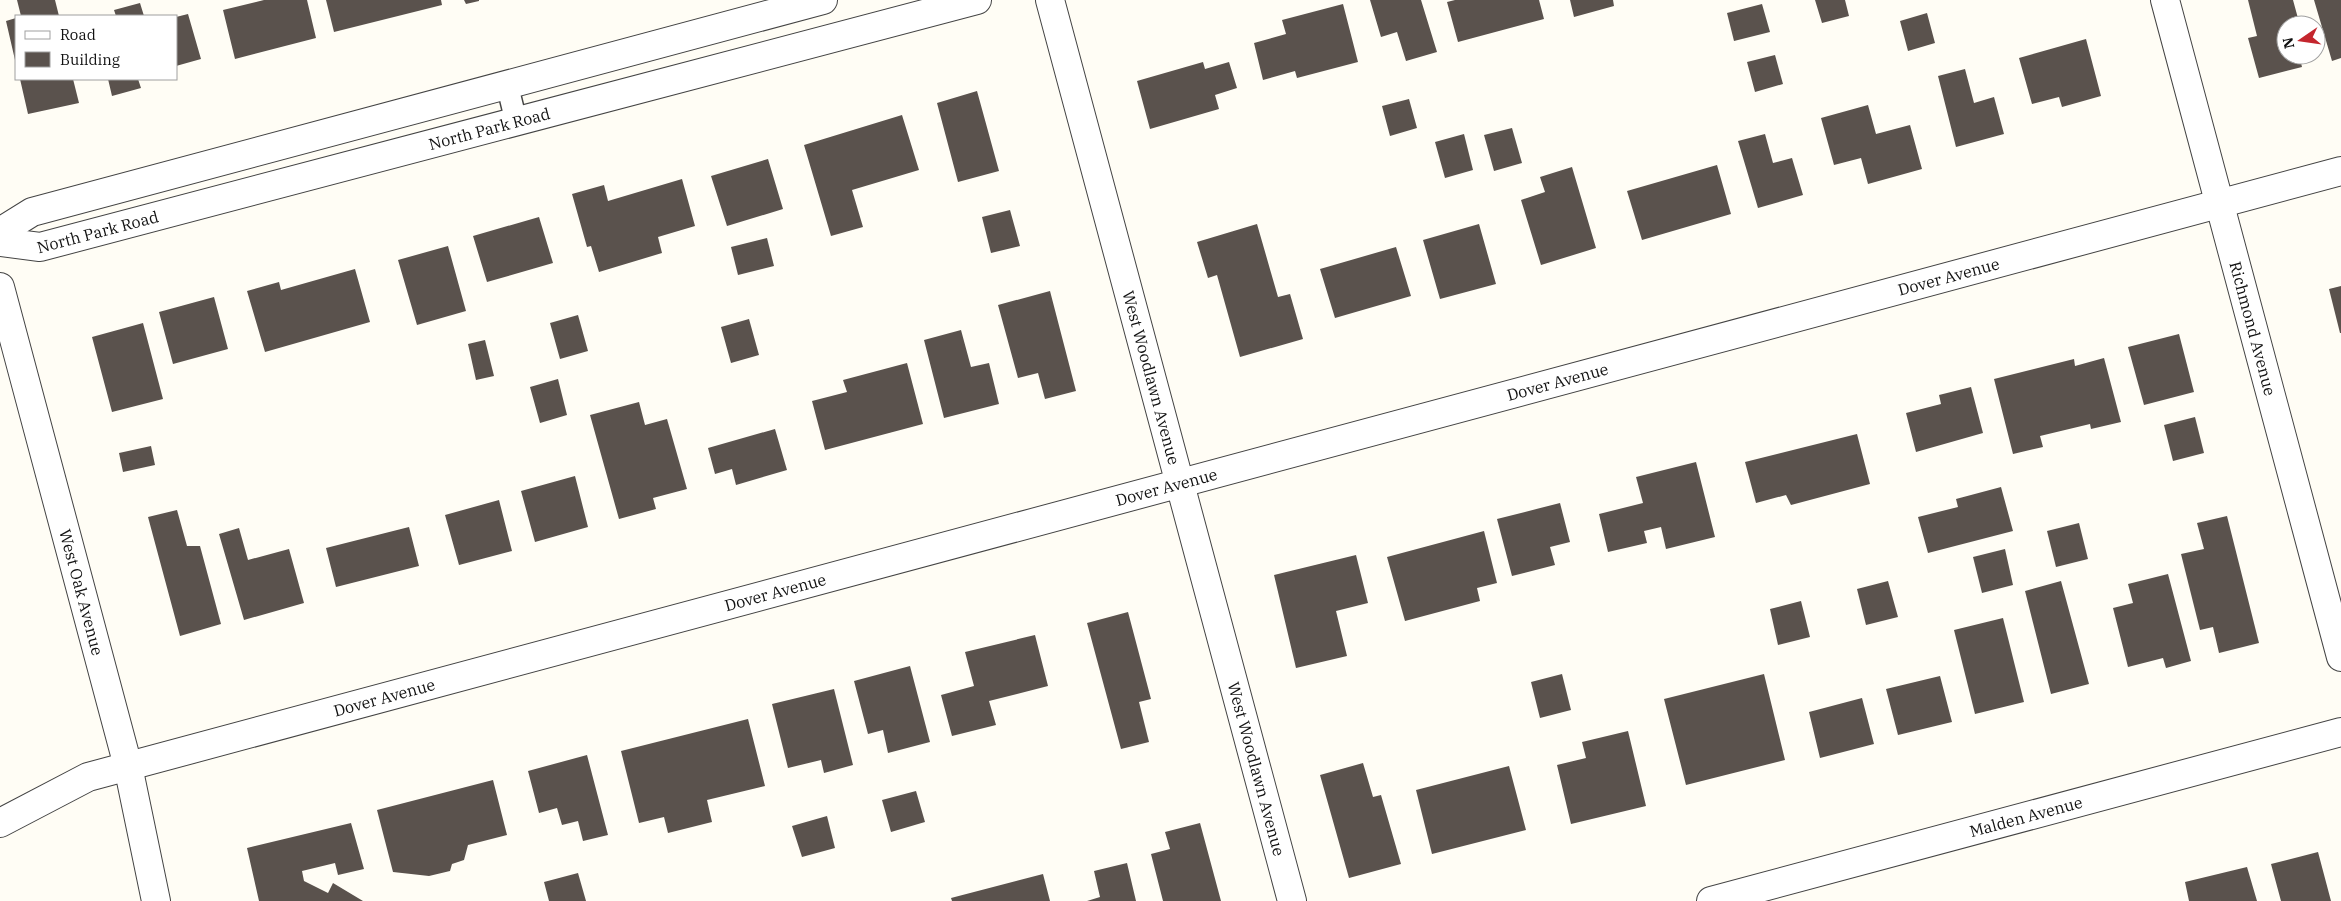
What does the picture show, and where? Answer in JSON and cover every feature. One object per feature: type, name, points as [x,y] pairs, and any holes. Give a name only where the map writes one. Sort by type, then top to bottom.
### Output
[{"type":"street","name":"North Park Road","points":[[0,232],[32,212],[823,0]]},
{"type":"street","name":"North Park Road","points":[[0,242],[40,246],[976,0]]},
{"type":"street","name":"West Woodlawn Avenue","points":[[1050,0],[1292,901]]},
{"type":"street","name":"Richmond Avenue","points":[[2165,0],[2341,657]]},
{"type":"street","name":"Dover Avenue","points":[[0,823],[88,777],[2341,171]]},
{"type":"street","name":"West Oak Avenue","points":[[0,287],[128,766],[156,901]]},
{"type":"street","name":"Malden Avenue","points":[[1711,901],[2341,732]]},
{"type":"lane","points":[[507,84],[516,121]]},
{"type":"building","points":[[17,0],[55,0],[59,15],[21,15]]},
{"type":"building","points":[[264,0],[307,0],[316,38],[235,59],[223,10]]},
{"type":"building","points":[[326,0],[441,0],[442,5],[334,32]]},
{"type":"building","points":[[464,0],[479,0],[479,1],[466,4]]},
{"type":"building","points":[[1370,0],[1421,0],[1437,52],[1406,61],[1397,32],[1381,37]]},
{"type":"building","points":[[1455,0],[1539,0],[1544,19],[1458,42],[1447,2]]},
{"type":"building","points":[[1570,0],[1613,0],[1614,6],[1574,17]]},
{"type":"building","points":[[1815,0],[1845,0],[1849,16],[1822,23]]},
{"type":"building","points":[[2248,0],[2293,0],[2297,15],[2276,15],[2276,65],[2302,65],[2302,67],[2259,78],[2248,38],[2257,36]]},
{"type":"building","points":[[2314,0],[2341,0],[2341,58],[2332,61],[2326,41],[2326,15],[2318,15]]},
{"type":"building","points":[[140,3],[144,15],[116,15],[114,10]]},
{"type":"building","points":[[1343,4],[1358,62],[1297,78],[1295,71],[1263,80],[1254,43],[1286,34],[1282,20]]},
{"type":"building","points":[[1762,4],[1770,32],[1734,41],[1727,13]]},
{"type":"building","points":[[1927,13],[1935,43],[1908,51],[1900,21]]},
{"type":"building","points":[[188,14],[201,59],[178,65],[178,16]]},
{"type":"building","points":[[15,18],[15,60],[6,21]]},
{"type":"building","points":[[2086,39],[2101,96],[2062,107],[2059,97],[2032,104],[2019,58]]},
{"type":"building","points":[[1775,55],[1783,84],[1755,92],[1747,62]]},
{"type":"building","points":[[1203,62],[1205,69],[1229,62],[1237,88],[1215,95],[1219,109],[1150,129],[1137,81]]},
{"type":"building","points":[[1965,69],[1974,103],[1994,97],[2004,134],[1956,147],[1938,76]]},
{"type":"building","points":[[20,80],[73,80],[79,103],[28,114]]},
{"type":"building","points":[[108,80],[138,80],[141,88],[112,96]]},
{"type":"building","points":[[977,91],[999,171],[958,182],[937,103]]},
{"type":"building","points":[[1409,99],[1417,128],[1390,136],[1382,106]]},
{"type":"building","points":[[1868,105],[1876,134],[1910,125],[1922,169],[1868,184],[1861,158],[1834,165],[1821,118]]},
{"type":"building","points":[[902,115],[919,170],[852,190],[863,227],[831,236],[804,145]]},
{"type":"building","points":[[1512,128],[1522,163],[1494,171],[1484,135]]},
{"type":"building","points":[[1464,134],[1473,170],[1445,178],[1435,142]]},
{"type":"building","points":[[1765,134],[1773,163],[1792,158],[1803,195],[1758,208],[1738,141]]},
{"type":"building","points":[[768,159],[783,209],[727,226],[711,176]]},
{"type":"building","points":[[1717,165],[1731,214],[1642,240],[1627,191]]},
{"type":"building","points":[[1572,167],[1596,248],[1541,265],[1521,200],[1545,192],[1540,177]]},
{"type":"building","points":[[682,179],[695,226],[658,237],[662,253],[599,272],[591,246],[587,247],[572,194],[604,185],[608,201]]},
{"type":"building","points":[[1010,210],[1020,246],[991,253],[982,217]]},
{"type":"building","points":[[539,217],[553,263],[487,282],[473,236]]},
{"type":"building","points":[[1257,224],[1278,297],[1290,294],[1303,339],[1240,357],[1217,275],[1208,278],[1197,242]]},
{"type":"building","points":[[1479,224],[1496,284],[1440,299],[1423,240]]},
{"type":"building","points":[[767,238],[774,266],[738,275],[731,247]]},
{"type":"building","points":[[448,246],[466,311],[417,325],[398,260]]},
{"type":"building","points":[[1396,247],[1411,296],[1335,318],[1320,269]]},
{"type":"building","points":[[355,269],[370,322],[265,352],[247,291],[279,282],[281,290]]},
{"type":"building","points":[[2341,286],[2341,333],[2340,333],[2329,289]]},
{"type":"building","points":[[1050,291],[1076,391],[1045,399],[1038,373],[1018,378],[998,305]]},
{"type":"building","points":[[214,297],[228,349],[173,364],[159,312]]},
{"type":"building","points":[[578,315],[588,351],[560,359],[550,323]]},
{"type":"building","points":[[749,319],[759,355],[731,363],[721,327]]},
{"type":"building","points":[[143,323],[163,399],[112,412],[92,337]]},
{"type":"building","points":[[961,330],[971,367],[989,363],[999,404],[944,418],[924,340]]},
{"type":"building","points":[[2179,334],[2194,392],[2144,405],[2128,347]]},
{"type":"building","points":[[485,340],[494,376],[476,380],[468,344]]},
{"type":"building","points":[[2104,358],[2121,422],[2091,429],[2090,424],[2040,436],[2043,447],[2013,454],[1994,379],[2074,359],[2075,366]]},
{"type":"building","points":[[907,363],[923,424],[825,450],[812,401],[847,392],[843,380]]},
{"type":"building","points":[[558,379],[567,415],[540,423],[530,387]]},
{"type":"building","points":[[1971,387],[1983,433],[1916,452],[1906,413],[1941,404],[1939,395]]},
{"type":"building","points":[[639,402],[645,425],[667,419],[687,489],[653,498],[656,509],[619,519],[590,415]]},
{"type":"building","points":[[2195,417],[2204,453],[2173,461],[2164,425]]},
{"type":"building","points":[[775,429],[787,470],[736,485],[732,469],[715,474],[708,448]]},
{"type":"building","points":[[1857,434],[1870,484],[1791,505],[1786,495],[1756,503],[1745,462]]},
{"type":"building","points":[[151,446],[155,465],[123,472],[119,453]]},
{"type":"building","points":[[1696,462],[1715,537],[1666,549],[1661,527],[1644,531],[1647,543],[1608,552],[1599,514],[1643,503],[1636,477]]},
{"type":"building","points":[[575,476],[588,527],[535,542],[521,491]]},
{"type":"building","points":[[2001,487],[2013,531],[1928,553],[1918,517],[1958,507],[1956,499]]},
{"type":"building","points":[[499,500],[512,551],[459,565],[445,515]]},
{"type":"building","points":[[1560,503],[1570,542],[1550,547],[1555,565],[1512,576],[1497,519]]},
{"type":"building","points":[[177,510],[187,546],[200,546],[221,624],[180,636],[148,517]]},
{"type":"building","points":[[2227,516],[2259,643],[2219,653],[2213,627],[2200,630],[2181,554],[2204,549],[2197,523]]},
{"type":"building","points":[[2079,523],[2088,559],[2056,567],[2047,531]]},
{"type":"building","points":[[409,527],[419,566],[336,587],[326,548]]},
{"type":"building","points":[[239,528],[248,560],[289,549],[304,603],[244,620],[219,534]]},
{"type":"building","points":[[1484,531],[1497,583],[1477,588],[1480,601],[1405,621],[1387,557]]},
{"type":"building","points":[[2005,549],[2013,585],[1982,593],[1973,557]]},
{"type":"building","points":[[1356,555],[1368,603],[1336,611],[1347,656],[1296,668],[1274,575]]},
{"type":"building","points":[[2168,574],[2191,661],[2166,668],[2163,658],[2128,667],[2113,608],[2133,603],[2128,584]]},
{"type":"building","points":[[1888,581],[1898,617],[1866,625],[1857,589]]},
{"type":"building","points":[[2061,581],[2089,684],[2051,694],[2025,591]]},
{"type":"building","points":[[1801,601],[1810,637],[1778,645],[1770,609]]},
{"type":"building","points":[[1128,612],[1151,699],[1139,702],[1149,742],[1121,749],[1087,623]]},
{"type":"building","points":[[2003,618],[2024,702],[1975,714],[1954,630]]},
{"type":"building","points":[[1035,635],[1048,686],[989,701],[996,725],[952,736],[941,695],[974,686],[965,652]]},
{"type":"building","points":[[910,666],[930,742],[888,753],[883,730],[868,734],[854,681]]},
{"type":"building","points":[[1562,674],[1571,710],[1540,718],[1531,682]]},
{"type":"building","points":[[1764,674],[1785,760],[1686,785],[1664,699]]},
{"type":"building","points":[[1940,676],[1952,722],[1898,735],[1886,689]]},
{"type":"building","points":[[834,689],[853,765],[824,773],[821,760],[788,768],[772,704]]},
{"type":"building","points":[[1862,698],[1874,744],[1820,758],[1809,712]]},
{"type":"building","points":[[748,719],[765,786],[707,800],[712,822],[668,833],[664,817],[639,823],[621,751]]},
{"type":"building","points":[[1628,731],[1646,806],[1571,824],[1557,765],[1586,758],[1582,742]]},
{"type":"building","points":[[587,755],[608,835],[583,841],[578,821],[562,825],[557,808],[539,813],[528,771]]},
{"type":"building","points":[[1363,763],[1373,797],[1381,795],[1401,864],[1349,878],[1320,775]]},
{"type":"building","points":[[1509,766],[1526,830],[1432,854],[1416,790]]},
{"type":"building","points":[[493,780],[507,835],[468,845],[464,860],[452,864],[450,871],[429,876],[393,872],[377,810]]},
{"type":"building","points":[[916,791],[925,822],[891,832],[882,800]]},
{"type":"building","points":[[827,816],[835,848],[802,857],[792,826]]},
{"type":"building","points":[[351,823],[364,869],[338,875],[335,863],[302,871],[304,881],[328,893],[333,883],[363,901],[259,901],[247,848]]},
{"type":"building","points":[[1200,823],[1221,901],[1163,901],[1151,854],[1170,849],[1165,832]]},
{"type":"building","points":[[2318,852],[2331,901],[2281,901],[2271,864]]},
{"type":"building","points":[[1127,863],[1136,901],[1087,901],[1100,897],[1094,871]]},
{"type":"building","points":[[2247,867],[2257,901],[2189,901],[2185,882]]},
{"type":"building","points":[[578,873],[586,901],[549,901],[544,882]]},
{"type":"building","points":[[1043,874],[1050,901],[952,901],[951,898]]}]
